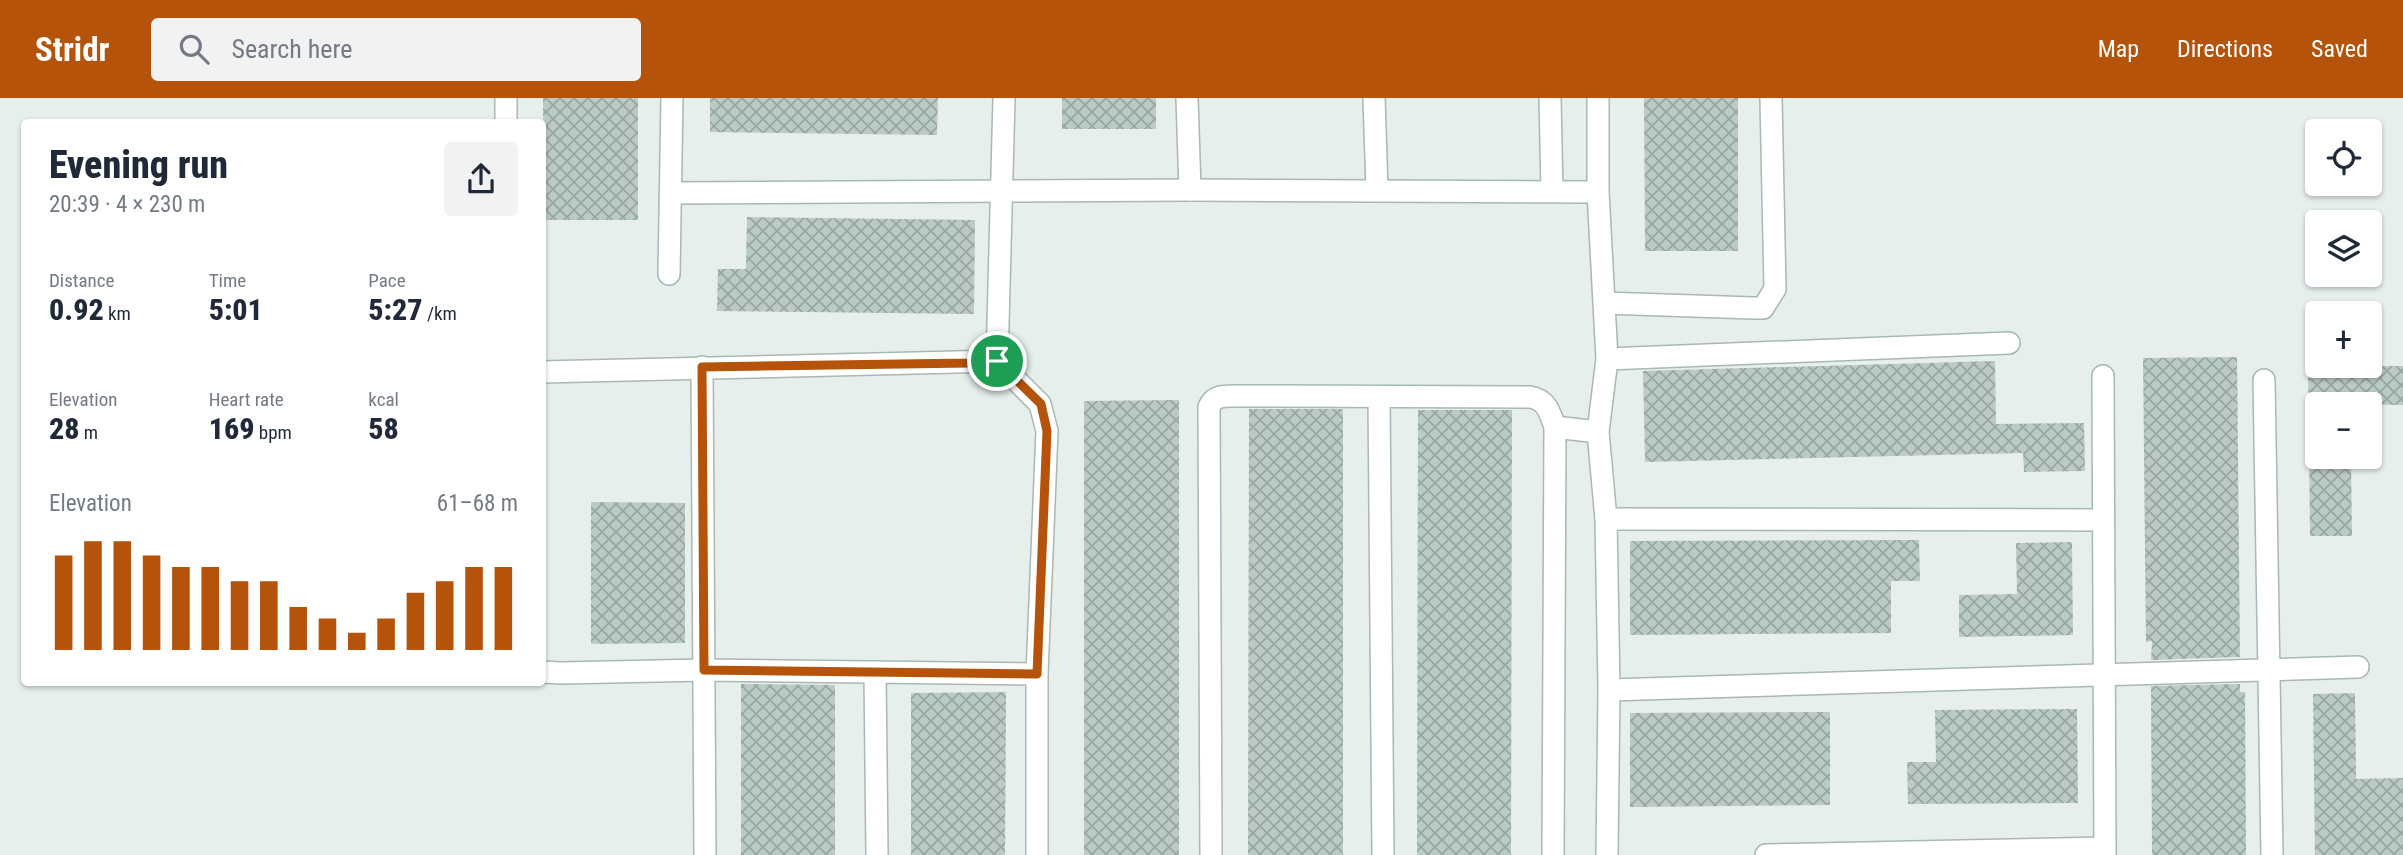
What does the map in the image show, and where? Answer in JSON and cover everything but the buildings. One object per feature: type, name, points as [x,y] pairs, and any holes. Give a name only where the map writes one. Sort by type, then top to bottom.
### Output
[{"type":"street","points":[[506,98],[506,119]]},
{"type":"street","points":[[669,274],[672,98]]},
{"type":"street","points":[[1004,98],[997,361],[1041,404],[1047,431],[1037,674],[1037,855]]},
{"type":"street","points":[[1187,98],[1190,190]]},
{"type":"street","points":[[1374,98],[1377,190]]},
{"type":"street","points":[[1550,98],[1552,191]]},
{"type":"street","points":[[1598,98],[1598,192],[1607,359],[1598,432],[1606,519],[1608,855]]},
{"type":"street","points":[[1605,303],[1763,308],[1775,289],[1771,98]]},
{"type":"street","points":[[671,193],[1190,190],[1598,192]]},
{"type":"street","points":[[1607,359],[2009,343]]},
{"type":"street","points":[[546,372],[997,361]]},
{"type":"street","points":[[702,367],[705,855]]},
{"type":"street","points":[[1766,855],[2105,851],[2103,376]]},
{"type":"street","points":[[2264,380],[2272,855]]},
{"type":"street","points":[[1211,855],[1209,407],[1212,401],[1220,396],[1530,397],[1541,399],[1547,405],[1555,427],[1553,855]]},
{"type":"street","points":[[1380,397],[1383,855]]},
{"type":"street","points":[[1555,427],[1598,432]]},
{"type":"street","points":[[1606,519],[2103,520]]},
{"type":"street","points":[[1609,690],[2358,667]]},
{"type":"street","points":[[546,671],[704,670],[1037,674]]},
{"type":"street","points":[[875,672],[877,855]]},
{"type":"route","points":[[997,361],[1041,404],[1047,431],[1037,674],[704,670],[702,367],[997,361]]}]
